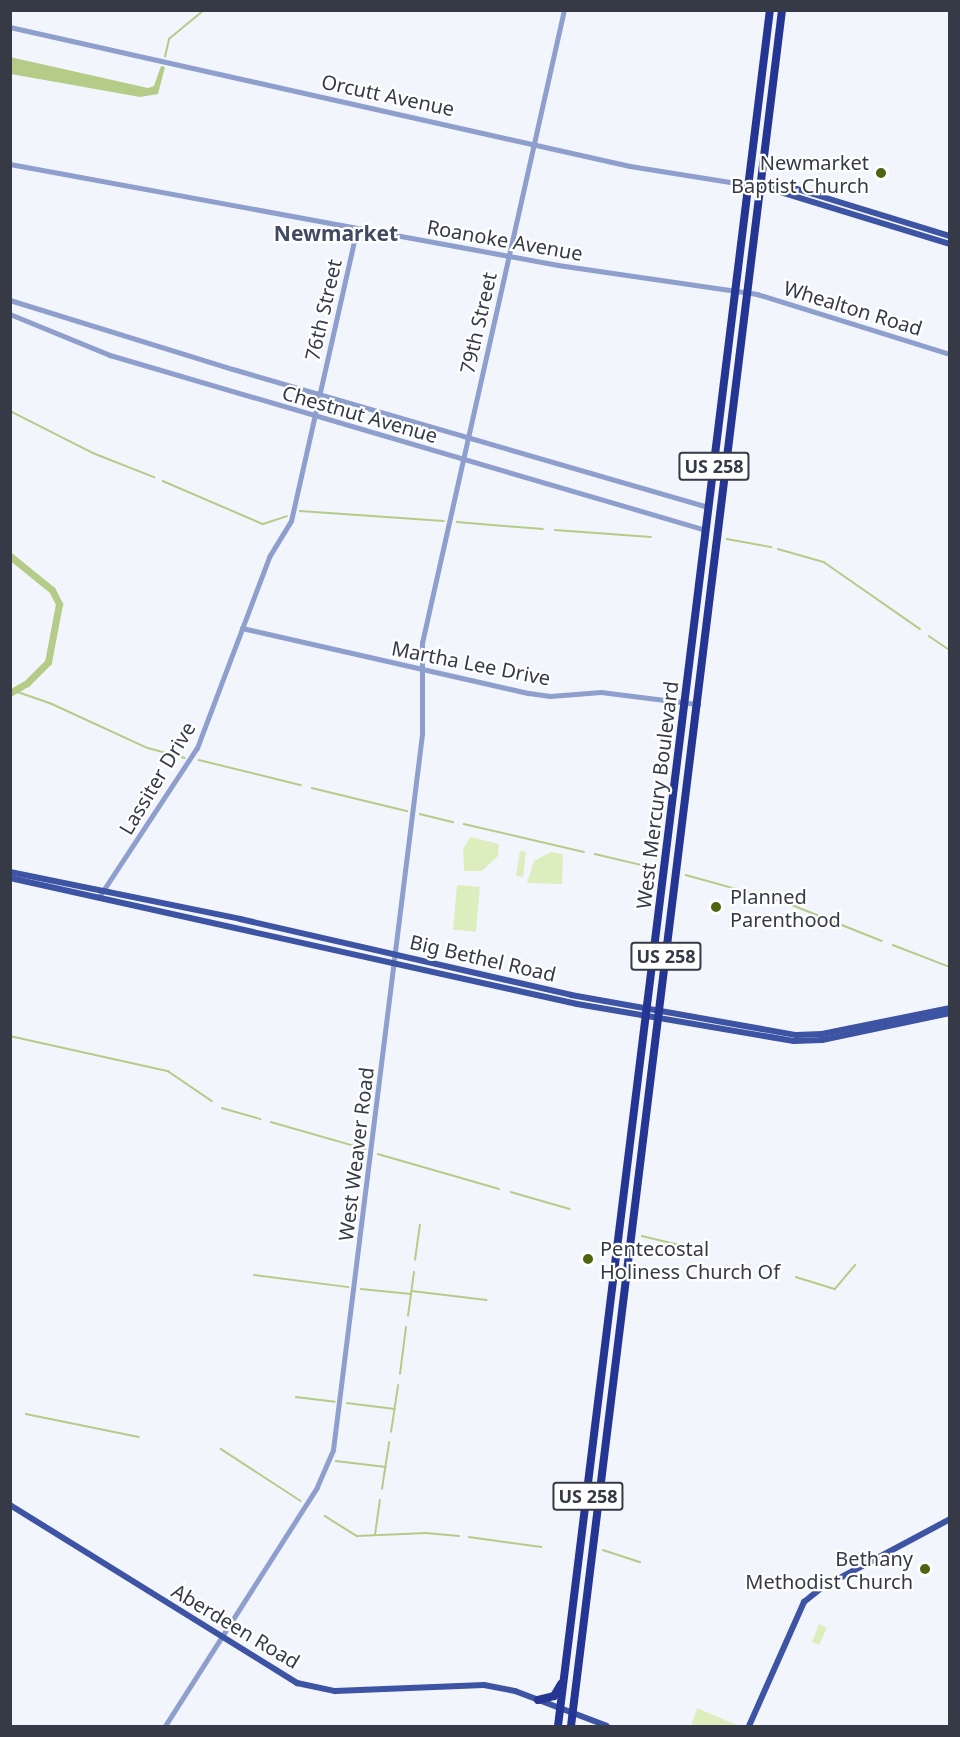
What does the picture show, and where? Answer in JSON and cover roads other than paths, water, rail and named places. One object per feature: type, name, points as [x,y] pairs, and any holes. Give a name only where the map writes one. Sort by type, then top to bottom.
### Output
[{"type":"highway","name":"West Mercury Boulevard","points":[[558,1726],[770,10]]},
{"type":"highway","name":"West Mercury Boulevard","points":[[571,1726],[782,10]]},
{"type":"highway","points":[[714,468],[715,502],[722,504]]},
{"type":"highway","points":[[709,507],[715,512],[717,543]]},
{"type":"highway","points":[[538,1700],[554,1696],[565,1677]]},
{"type":"main road","name":"Orcutt Avenue","points":[[748,185],[788,187],[950,236]]},
{"type":"main road","name":"Orcutt Avenue","points":[[761,186],[950,244]]},
{"type":"main road","points":[[826,205],[845,203]]},
{"type":"main road","name":"Big Bethel Road","points":[[10,872],[101,894],[646,1012],[808,1036],[950,1008]]},
{"type":"main road","name":"Big Bethel Road","points":[[10,878],[101,894]]},
{"type":"main road","name":"Big Bethel Road","points":[[659,1014],[722,1028],[815,1041],[950,1013]]},
{"type":"main road","points":[[722,1028],[734,1039]]},
{"type":"main road","name":"Aberdeen Road","points":[[10,1505],[283,1677],[316,1688],[347,1691],[484,1685],[538,1700],[606,1726]]},
{"type":"main road","points":[[748,1726],[804,1602],[821,1588],[950,1519]]},
{"type":"street","name":"79th Street","points":[[422,643],[564,10]]},
{"type":"street","name":"Orcutt Avenue","points":[[10,27],[657,172],[748,185]]},
{"type":"street","name":"Roanoke Avenue","points":[[10,164],[509,256],[747,292]]},
{"type":"street","name":"76th Street","points":[[252,601],[272,552],[292,517],[357,229]]},
{"type":"street","name":"Whealton Road","points":[[747,292],[950,354]]},
{"type":"street","name":"Chestnut Avenue","points":[[10,300],[320,395],[709,507]]},
{"type":"street","name":"Chestnut Avenue","points":[[10,314],[110,355],[706,530]]},
{"type":"street","name":"Lassiter Drive","points":[[101,894],[193,755],[252,601]]},
{"type":"street","name":"Martha Lee Drive","points":[[242,628],[550,696],[601,692],[698,704]]},
{"type":"street","name":"West Weaver Road","points":[[165,1726],[317,1487],[333,1450],[422,734],[420,669],[422,643]]},
{"type":"waterway","points":[[165,57],[169,39],[204,10]]},
{"type":"waterway","points":[[10,411],[93,453],[154,477]]},
{"type":"waterway","points":[[163,481],[263,524],[287,516]]},
{"type":"waterway","points":[[300,511],[444,521]]},
{"type":"waterway","points":[[457,522],[543,529]]},
{"type":"waterway","points":[[555,530],[651,537]]},
{"type":"waterway","points":[[727,539],[771,547]]},
{"type":"waterway","points":[[778,549],[824,562],[920,629]]},
{"type":"waterway","points":[[10,556],[52,590],[59,604],[48,662],[27,683],[10,693]]},
{"type":"waterway","points":[[929,636],[950,650]]},
{"type":"waterway","points":[[15,691],[50,703],[148,748],[185,758]]},
{"type":"waterway","points":[[199,760],[301,785]]},
{"type":"waterway","points":[[312,788],[407,811]]},
{"type":"waterway","points":[[420,814],[453,822]]},
{"type":"waterway","points":[[464,824],[584,852]]},
{"type":"waterway","points":[[595,854],[654,868]]},
{"type":"waterway","points":[[686,875],[787,903],[882,941]]},
{"type":"waterway","points":[[893,945],[950,967]]},
{"type":"waterway","points":[[10,1036],[168,1071],[212,1101]]},
{"type":"waterway","points":[[222,1108],[260,1119]]},
{"type":"waterway","points":[[271,1122],[365,1149]]},
{"type":"waterway","points":[[378,1154],[499,1189]]},
{"type":"waterway","points":[[511,1192],[570,1209]]},
{"type":"waterway","points":[[415,1260],[420,1225]]},
{"type":"waterway","points":[[642,1236],[709,1252]]},
{"type":"waterway","points":[[796,1277],[835,1289],[855,1265]]},
{"type":"waterway","points":[[408,1316],[414,1272]]},
{"type":"waterway","points":[[254,1275],[348,1287]]},
{"type":"waterway","points":[[361,1289],[411,1294]]},
{"type":"waterway","points":[[412,1291],[486,1300]]},
{"type":"waterway","points":[[400,1374],[406,1327]]},
{"type":"waterway","points":[[391,1432],[398,1386]]},
{"type":"waterway","points":[[296,1397],[335,1402]]},
{"type":"waterway","points":[[347,1403],[395,1409]]},
{"type":"waterway","points":[[26,1414],[139,1437]]},
{"type":"waterway","points":[[382,1489],[389,1443]]},
{"type":"waterway","points":[[221,1449],[301,1501]]},
{"type":"waterway","points":[[336,1461],[386,1467]]},
{"type":"waterway","points":[[375,1535],[380,1500]]},
{"type":"waterway","points":[[325,1516],[357,1536],[426,1533],[459,1536]]},
{"type":"waterway","points":[[469,1537],[541,1547]]},
{"type":"waterway","points":[[603,1550],[640,1562]]},
{"type":"place","name":"Newmarket Baptist Church","points":[[881,173]]},
{"type":"place","name":"Planned Parenthood","points":[[716,907]]},
{"type":"place","name":"Pentecostal Holiness Church Of","points":[[588,1259]]},
{"type":"place","name":"Bethany Methodist Church","points":[[925,1569]]},
{"type":"district","name":"Newmarket","points":[[336,233]]}]
